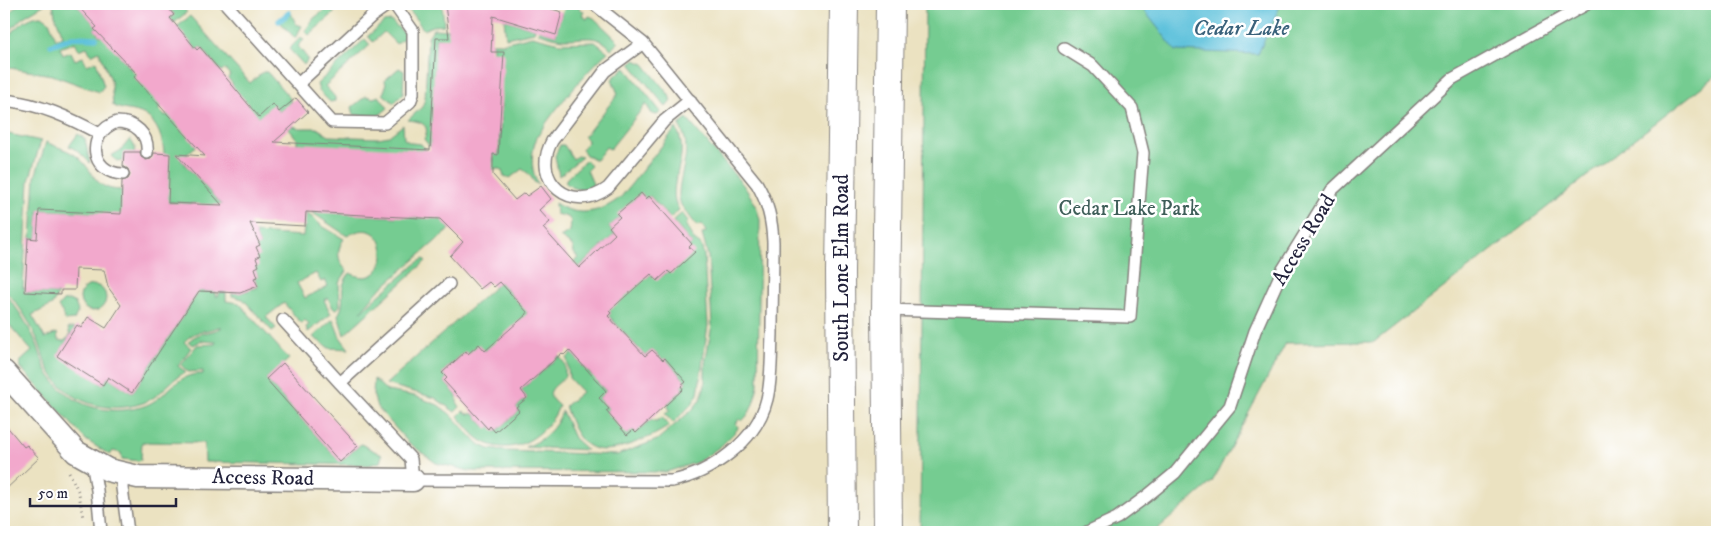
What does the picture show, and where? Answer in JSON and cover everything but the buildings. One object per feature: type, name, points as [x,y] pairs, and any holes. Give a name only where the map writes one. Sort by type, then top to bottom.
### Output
[{"type":"main road","name":"South Lone Elm Road","points":[[842,532],[840,272],[844,4]]},
{"type":"main road","name":"South Lone Elm Road","points":[[888,532],[886,310],[890,4]]},
{"type":"street","name":"Access Road","points":[[4,372],[76,452],[108,470],[123,474],[138,477],[413,480]]},
{"type":"lane","points":[[226,4],[332,122],[385,123],[410,102],[413,94],[413,31],[394,4]]},
{"type":"lane","points":[[298,84],[372,16],[389,4]]},
{"type":"lane","points":[[284,320],[411,459],[413,480],[672,481],[688,478],[718,460],[744,439],[753,427],[767,400],[769,383],[772,226],[764,197],[757,184],[643,43],[594,4]]},
{"type":"lane","name":"Access Road","points":[[1087,532],[1117,518],[1175,473],[1230,406],[1255,331],[1282,271],[1332,190],[1452,80],[1586,4]]},
{"type":"lane","points":[[643,43],[605,71],[552,141],[546,152],[545,164],[551,182],[568,196],[578,198],[599,195],[608,188],[664,121],[690,100]]},
{"type":"lane","points":[[886,310],[1130,317],[1143,153],[1132,108],[1093,66],[1064,48]]},
{"type":"lane","points":[[4,100],[37,105],[69,117],[100,134]]},
{"type":"lane","points":[[123,174],[113,173],[100,163],[95,147],[100,134],[109,125],[126,122],[141,131],[146,139],[147,153]]},
{"type":"lane","points":[[340,383],[449,284]]},
{"type":"lane","points":[[92,462],[101,532]]},
{"type":"lane","points":[[123,474],[122,488],[128,532]]},
{"type":"path","points":[[66,464],[78,493],[84,529],[72,532]]},
{"type":"green space","points":[[19,4],[45,4],[22,18],[4,37],[4,17]]},
{"type":"green space","points":[[53,4],[76,4],[97,27],[94,29],[100,36],[107,31],[122,55],[121,57],[161,106],[158,109],[165,116],[169,113],[199,143],[181,160],[228,212],[196,218],[197,204],[165,202],[164,155],[159,132],[145,115],[113,105],[111,80],[99,51],[91,55],[87,47],[79,50],[75,42],[60,48],[63,55],[71,52],[75,60],[83,57],[87,65],[96,61],[104,86],[99,92],[52,75],[4,67],[4,49],[9,36],[18,26],[30,18],[42,16],[49,21],[56,39],[63,36]]},
{"type":"green space","points":[[163,4],[179,4],[187,12],[174,23],[170,18],[174,14]]},
{"type":"green space","points":[[333,4],[336,4],[334,13],[309,35],[305,31],[314,18]]},
{"type":"green space","points":[[410,4],[442,4],[444,25],[432,26],[424,30],[409,10]]},
{"type":"green space","points":[[575,4],[584,12],[582,15],[587,19],[589,16],[594,18],[619,42],[611,49],[596,39],[563,39],[538,33],[539,30],[556,35],[563,11],[566,7]]},
{"type":"green space","name":"Cedar Lake Park","points":[[925,4],[1717,4],[1717,75],[1374,342],[1286,343],[1212,482],[1154,532],[920,532]]},
{"type":"green space","points":[[291,13],[296,24],[302,26],[295,38],[280,22]]},
{"type":"green space","points":[[190,16],[250,83],[263,72],[267,72],[290,98],[290,103],[279,112],[274,105],[255,121],[231,86],[233,84],[228,78],[230,75],[225,69],[221,71],[201,47],[197,50],[177,27]]},
{"type":"green space","points":[[504,19],[535,29],[534,32],[506,38]]},
{"type":"green space","points":[[391,21],[404,33],[404,38],[396,44],[384,32],[373,42],[368,36],[384,22]]},
{"type":"green space","points":[[433,29],[466,31],[468,40],[436,38],[435,142],[430,147],[424,139],[426,130],[423,124],[408,120],[422,107],[425,99],[428,37]]},
{"type":"green space","points":[[532,36],[560,43],[595,42],[608,52],[568,95],[547,122],[535,142],[532,158],[534,174],[538,184],[522,169],[510,178],[504,176],[501,169],[489,169],[489,162],[493,162],[493,154],[499,154],[501,106],[492,43],[503,43]]},
{"type":"green space","points":[[301,37],[304,40],[298,46],[308,59],[304,65],[289,49]]},
{"type":"green space","points":[[365,39],[370,45],[325,86],[335,97],[335,101],[330,102],[319,91],[317,84]]},
{"type":"green space","points":[[635,60],[644,64],[669,95],[671,101],[666,107],[630,63]]},
{"type":"green space","points":[[625,67],[661,112],[657,115],[652,114],[646,104],[610,149],[606,147],[596,160],[586,155],[582,149],[588,141],[584,137],[618,94],[612,79]]},
{"type":"green space","points":[[399,68],[404,71],[403,94],[394,103],[383,94],[386,86],[385,80]]},
{"type":"green space","points":[[366,96],[373,98],[379,96],[388,108],[378,116],[354,115],[352,107]]},
{"type":"green space","points":[[687,119],[744,186],[756,205],[760,220],[758,385],[751,410],[742,421],[739,419],[736,424],[737,430],[721,446],[698,462],[666,472],[470,471],[436,463],[408,442],[377,407],[373,394],[374,379],[387,391],[415,396],[438,405],[450,414],[478,444],[489,449],[505,451],[617,455],[657,440],[693,409],[700,400],[705,385],[705,363],[712,325],[708,256],[702,234],[706,232],[702,224],[697,226],[681,205],[679,198],[686,143],[679,125]]},
{"type":"green space","points":[[403,125],[404,139],[411,143],[421,144],[426,150],[420,155],[297,150],[297,139],[289,129],[292,126],[317,128],[329,136],[378,138],[389,136]]},
{"type":"green space","points":[[676,128],[681,150],[674,191],[675,201],[679,210],[670,218],[650,196],[646,199],[641,193],[618,214],[620,217],[609,227],[615,234],[576,270],[571,264],[578,258],[574,253],[573,246],[560,237],[570,231],[571,221],[568,217],[556,214],[555,203],[563,208],[580,212],[589,212],[605,207],[621,197]]},
{"type":"green space","points":[[4,133],[41,141],[29,181],[23,288],[26,288],[26,292],[58,294],[52,305],[32,315],[45,338],[57,333],[58,340],[64,341],[70,336],[58,355],[103,385],[108,377],[132,393],[199,291],[215,292],[215,296],[219,296],[219,292],[226,293],[226,301],[239,303],[289,359],[266,379],[340,462],[361,444],[382,455],[380,462],[369,465],[205,462],[204,443],[142,442],[141,459],[139,461],[122,459],[121,453],[113,451],[110,455],[86,440],[21,368],[20,362],[32,351],[4,319],[4,293],[26,323],[50,376],[68,395],[90,406],[102,409],[115,410],[141,407],[158,399],[185,377],[203,374],[203,371],[188,372],[181,365],[197,345],[215,344],[216,342],[201,341],[193,345],[188,342],[200,334],[217,330],[221,326],[197,333],[184,342],[191,348],[178,366],[186,372],[155,397],[143,403],[116,408],[102,406],[77,398],[66,390],[48,368],[39,343],[24,315],[4,290]]},
{"type":"green space","points":[[78,134],[85,139],[90,163],[78,151],[69,146]]},
{"type":"green space","points":[[130,139],[135,147],[134,154],[125,162],[117,161],[111,156],[121,150]]},
{"type":"green space","points":[[46,142],[79,158],[102,185],[116,190],[126,190],[145,216],[39,210],[37,239],[31,238],[35,177]]},
{"type":"green space","points":[[560,145],[564,145],[573,159],[577,156],[582,157],[559,176],[555,156]]},
{"type":"green space","points":[[586,160],[591,166],[587,170],[593,184],[592,188],[581,190],[574,188],[565,182]]},
{"type":"green space","points":[[310,211],[396,217],[396,212],[420,218],[435,214],[451,228],[378,291],[361,311],[418,262],[424,259],[426,261],[344,335],[338,315],[341,310],[344,284],[350,273],[365,277],[375,273],[381,264],[383,253],[380,241],[374,233],[362,230],[347,236]]},
{"type":"green space","points":[[306,212],[322,226],[344,239],[339,255],[341,263],[347,271],[339,283],[340,306],[337,309],[333,308],[328,298],[324,300],[331,314],[308,332],[306,327],[309,325],[305,320],[302,323],[299,321],[284,303],[266,317],[276,328],[272,331],[243,299],[232,296],[232,293],[240,293],[258,287],[253,275],[258,277],[254,265],[255,244],[260,245],[255,233],[303,236]],"holes":[[[316,273],[321,282],[325,280],[328,286],[305,298],[297,283]]]},
{"type":"green space","points":[[682,213],[688,221],[686,225],[693,239],[701,245],[704,255],[708,325],[698,394],[692,404],[673,423],[665,414],[669,411],[668,403],[683,390],[681,386],[686,382],[665,358],[663,360],[652,350],[645,356],[608,315],[611,313],[606,308],[651,274],[657,280],[694,252],[689,247],[692,244],[673,221]]},
{"type":"green space","points":[[500,282],[515,299],[535,304],[526,313],[530,317],[485,351],[479,345],[468,354],[465,352],[442,373],[447,378],[444,381],[457,396],[457,402],[460,407],[455,412],[435,398],[386,384]]},
{"type":"green space","points":[[93,285],[102,289],[106,298],[102,307],[93,311],[84,307],[80,298],[84,289]]},
{"type":"green space","points":[[69,300],[75,303],[78,311],[74,320],[65,321],[58,307],[63,301]]},
{"type":"green space","points":[[333,319],[340,337],[349,349],[329,348],[313,337]]},
{"type":"green space","points":[[68,328],[75,328],[70,336]]},
{"type":"green space","points":[[572,353],[591,375],[600,379],[597,382],[606,391],[599,398],[609,409],[606,411],[627,435],[633,430],[636,433],[650,420],[657,421],[662,417],[669,426],[646,438],[617,448],[605,450],[596,449],[588,445],[575,430],[565,406],[582,392],[569,378],[567,358]]},
{"type":"green space","points":[[559,356],[565,364],[565,376],[550,393],[553,401],[559,406],[548,425],[530,440],[520,445],[497,447],[482,441],[474,435],[458,416],[463,411],[468,414],[474,414],[487,429],[490,426],[496,432],[519,411],[516,407],[527,398],[521,390],[530,382],[528,379],[537,376]]},
{"type":"green space","points":[[562,411],[574,438],[587,450],[525,447],[537,442],[548,434],[553,429]]},
{"type":"water","name":"Cedar Lake","points":[[1139,4],[1281,4],[1258,54],[1176,51]]},
{"type":"waterway","points":[[279,21],[289,13]]},
{"type":"waterway","points":[[51,45],[73,37],[96,38]]}]
